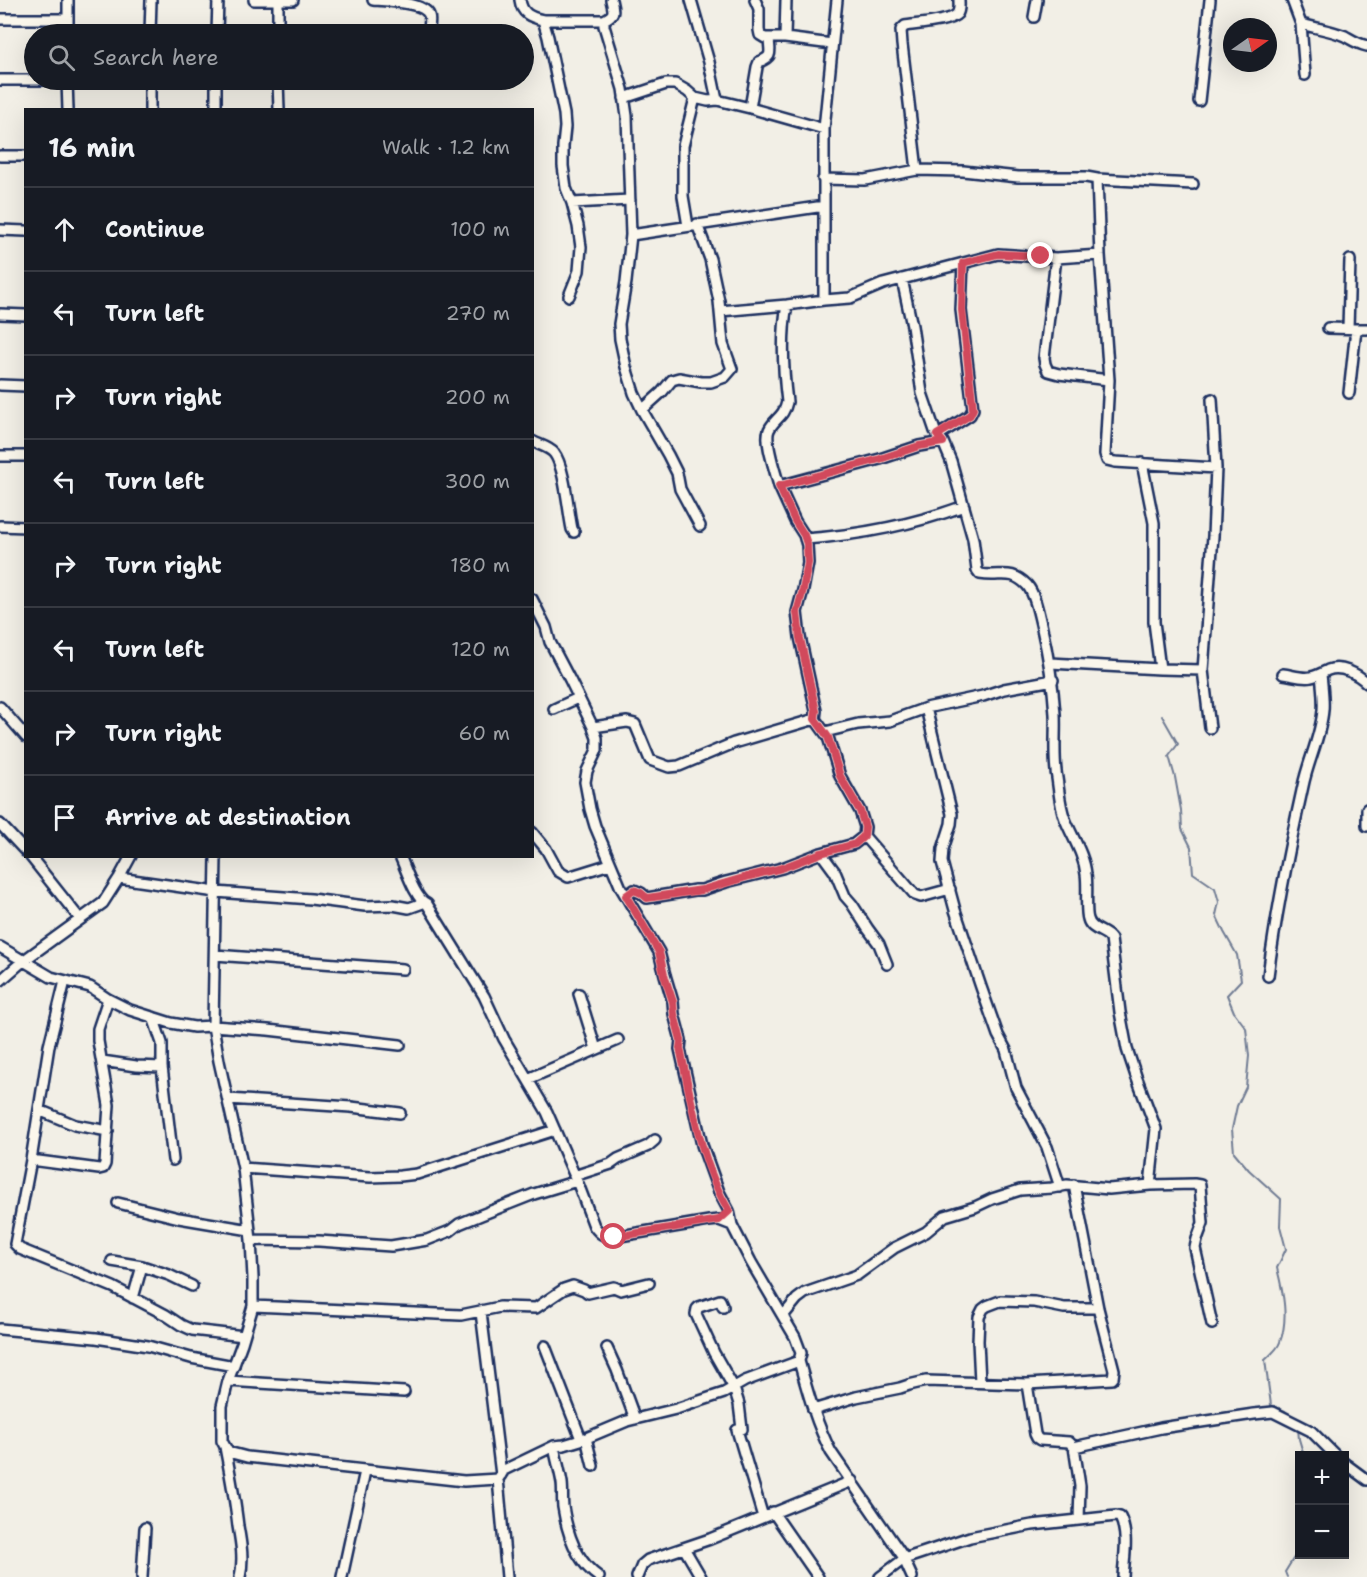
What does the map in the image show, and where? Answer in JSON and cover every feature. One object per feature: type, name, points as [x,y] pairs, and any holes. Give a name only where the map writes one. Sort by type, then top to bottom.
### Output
[{"type":"street","points":[[68,24],[69,0]]},
{"type":"street","points":[[150,24],[151,0]]},
{"type":"street","points":[[217,24],[218,0]]},
{"type":"street","points":[[255,0],[293,0]]},
{"type":"street","points":[[278,0],[278,24]]},
{"type":"street","points":[[373,0],[422,7],[428,12],[429,24]]},
{"type":"street","points":[[520,0],[526,15],[543,20],[604,20],[613,14],[611,0]]},
{"type":"street","points":[[691,0],[709,62],[717,100]]},
{"type":"street","points":[[755,0],[759,9],[760,35],[765,38],[832,44]]},
{"type":"street","points":[[785,38],[786,0]]},
{"type":"street","points":[[824,300],[824,129],[837,0]]},
{"type":"street","points":[[917,170],[901,30],[905,26],[951,18],[957,14],[959,0]]},
{"type":"street","points":[[1034,17],[1037,0]]},
{"type":"street","points":[[1199,101],[1210,0]]},
{"type":"street","points":[[1292,0],[1301,24],[1305,75]]},
{"type":"street","points":[[0,19],[68,19]]},
{"type":"street","points":[[543,20],[564,114],[563,166],[566,188],[578,226],[581,247],[579,270],[569,296]]},
{"type":"street","points":[[604,20],[623,88],[627,116],[631,235],[619,324],[623,358],[634,393],[669,455],[677,473],[680,489],[700,526]]},
{"type":"street","points":[[1301,24],[1336,33],[1347,37],[1354,43],[1367,46]]},
{"type":"street","points":[[750,108],[757,67],[759,62],[769,56],[769,39]]},
{"type":"street","points":[[0,80],[24,80]]},
{"type":"street","points":[[624,98],[666,84],[675,84],[695,98],[708,101],[717,100],[824,129]]},
{"type":"street","points":[[67,90],[68,108]]},
{"type":"street","points":[[150,90],[150,108]]},
{"type":"street","points":[[216,90],[216,108]]},
{"type":"street","points":[[278,90],[279,108]]},
{"type":"street","points":[[642,410],[672,380],[679,378],[711,382],[725,377],[732,366],[723,344],[720,311],[710,259],[692,225],[682,196],[683,146],[695,98]]},
{"type":"street","points":[[0,156],[24,156]]},
{"type":"street","points":[[823,179],[865,180],[917,170],[963,171],[1018,177],[1086,177],[1193,184]]},
{"type":"street","points":[[1097,179],[1109,380],[1105,454],[1107,460],[1216,468]]},
{"type":"street","points":[[572,203],[630,200]]},
{"type":"street","points":[[631,235],[824,206]]},
{"type":"street","points":[[0,230],[24,231]]},
{"type":"street","points":[[720,311],[850,298],[883,284],[998,254],[1056,258],[1100,255]]},
{"type":"street","points":[[1056,258],[1044,358],[1047,370],[1053,374],[1109,380]]},
{"type":"street","points":[[1349,393],[1352,329],[1350,260]]},
{"type":"street","points":[[779,486],[880,459],[940,439],[970,415],[973,409],[962,310],[963,263]]},
{"type":"street","points":[[902,279],[922,393],[928,414],[951,461],[972,539],[977,570],[980,574],[987,576],[1008,574],[1017,576],[1029,588],[1038,611],[1053,680],[1056,775],[1064,816],[1083,858],[1086,871],[1087,918],[1091,926],[1108,934],[1111,939],[1127,1049],[1156,1129],[1150,1185]]},
{"type":"street","points":[[626,896],[634,890],[647,898],[702,890],[782,868],[821,853],[855,844],[864,836],[865,827],[860,811],[840,776],[825,732],[815,719],[816,711],[800,638],[797,612],[808,563],[807,544],[779,486],[768,433],[769,428],[786,409],[788,402],[783,352],[783,327],[787,305]]},
{"type":"street","points":[[0,314],[24,315]]},
{"type":"street","points":[[1328,327],[1367,329]]},
{"type":"street","points":[[0,386],[24,386]]},
{"type":"street","points":[[1210,728],[1203,670],[1216,468],[1212,399]]},
{"type":"street","points":[[534,442],[549,449],[558,461],[568,504],[569,519],[574,532]]},
{"type":"street","points":[[0,456],[24,456]]},
{"type":"street","points":[[1142,464],[1154,523],[1154,622],[1160,669]]},
{"type":"street","points":[[805,539],[860,534],[923,520],[964,506]]},
{"type":"street","points":[[0,526],[24,527]]},
{"type":"street","points":[[534,603],[546,627],[550,642],[597,738],[597,750],[587,771],[585,782],[595,826],[621,888],[659,952],[673,1002],[681,1040],[680,1048],[702,1145],[719,1192],[729,1211],[732,1225],[751,1262],[795,1337],[801,1353],[800,1361],[813,1410],[831,1452],[904,1559],[912,1577]]},
{"type":"street","points":[[1050,663],[1203,670]]},
{"type":"street","points":[[1283,674],[1305,678],[1314,677],[1331,669],[1343,669],[1366,680]]},
{"type":"street","points":[[1268,976],[1275,921],[1293,830],[1324,710],[1321,674]]},
{"type":"street","points":[[825,732],[858,724],[896,719],[926,708],[1053,680]]},
{"type":"street","points":[[554,709],[578,698]]},
{"type":"street","points":[[0,707],[24,735]]},
{"type":"street","points":[[926,708],[952,814],[942,862],[981,987],[998,1035],[1006,1050],[1016,1088],[1051,1155],[1060,1187]]},
{"type":"street","points":[[593,727],[627,722],[635,724],[650,760],[669,768],[680,766],[734,743],[815,719]]},
{"type":"street","points":[[1367,809],[1367,826]]},
{"type":"street","points":[[0,824],[24,850]]},
{"type":"street","points":[[534,834],[546,849],[558,871],[568,877],[610,864]]},
{"type":"street","points":[[864,836],[915,895],[921,897],[950,889]]},
{"type":"street","points":[[821,853],[835,872],[845,896],[879,944],[887,964]]},
{"type":"street","points":[[31,858],[80,919]]},
{"type":"street","points":[[0,981],[22,961],[103,903],[130,858]]},
{"type":"street","points":[[216,858],[213,1026],[243,1168],[251,1240],[253,1306],[222,1406],[222,1442],[228,1452],[247,1457],[464,1481],[499,1477],[504,1470],[554,1446],[564,1445],[627,1421],[676,1409],[724,1393],[746,1381],[800,1361]]},
{"type":"street","points":[[401,858],[416,892],[423,903],[427,904],[484,996],[504,1039],[548,1112],[594,1226],[602,1235],[614,1237],[719,1220],[732,1225]]},
{"type":"street","points":[[119,878],[216,892],[311,899],[365,906],[393,905],[410,908],[423,903]]},
{"type":"street","points":[[0,947],[51,977],[90,987],[130,1010],[153,1017],[194,1027],[268,1030],[400,1045]]},
{"type":"street","points":[[215,955],[402,969]]},
{"type":"street","points":[[65,981],[49,1046],[15,1244],[20,1249],[113,1287],[192,1330],[244,1336]]},
{"type":"street","points":[[579,994],[596,1049]]},
{"type":"street","points":[[31,1160],[99,1169],[105,1164],[109,1105],[98,1029],[108,999]]},
{"type":"street","points":[[153,1017],[162,1042],[162,1067],[173,1161]]},
{"type":"street","points":[[528,1079],[618,1040]]},
{"type":"street","points":[[102,1061],[162,1067]]},
{"type":"street","points":[[228,1099],[351,1107],[400,1113]]},
{"type":"street","points":[[39,1110],[75,1125],[108,1131]]},
{"type":"street","points":[[243,1168],[370,1177],[417,1174],[555,1130]]},
{"type":"street","points":[[251,1240],[319,1240],[391,1246],[427,1240],[450,1232],[459,1224],[611,1164],[648,1146],[655,1140]]},
{"type":"street","points":[[783,1316],[805,1293],[857,1275],[894,1248],[926,1232],[945,1216],[1020,1190],[1067,1185],[1109,1189],[1194,1184],[1200,1185],[1203,1223],[1195,1248],[1212,1324]]},
{"type":"street","points":[[813,1410],[856,1397],[926,1381],[1027,1384],[1113,1378],[1114,1370],[1098,1308],[1074,1185]]},
{"type":"street","points":[[118,1203],[179,1218],[250,1230]]},
{"type":"street","points":[[719,1220],[729,1211]]},
{"type":"street","points":[[112,1261],[142,1266],[192,1286]]},
{"type":"street","points":[[133,1298],[142,1266]]},
{"type":"street","points":[[253,1306],[461,1315],[500,1307],[536,1308],[564,1288],[573,1286],[588,1293],[614,1287],[621,1290],[649,1283]]},
{"type":"street","points":[[723,1307],[720,1300],[699,1307],[696,1314],[714,1353],[734,1388],[739,1404],[742,1429],[737,1430],[763,1517]]},
{"type":"street","points":[[980,1382],[979,1317],[987,1306],[1000,1301],[1034,1302],[1064,1308],[1098,1308]]},
{"type":"street","points":[[481,1312],[499,1477],[507,1577]]},
{"type":"street","points":[[0,1329],[106,1339],[148,1346],[191,1358],[234,1366]]},
{"type":"street","points":[[545,1346],[593,1467]]},
{"type":"street","points":[[607,1348],[635,1419]]},
{"type":"street","points":[[228,1381],[404,1392]]},
{"type":"street","points":[[1027,1384],[1037,1438],[1069,1442],[1074,1447],[1080,1486],[1079,1520]]},
{"type":"street","points":[[1074,1447],[1161,1428],[1273,1412],[1311,1431],[1332,1451]]},
{"type":"street","points":[[554,1446],[562,1483],[563,1507],[568,1530],[588,1569],[599,1577]]},
{"type":"street","points":[[225,1447],[242,1553],[243,1564],[240,1577]]},
{"type":"street","points":[[1349,1467],[1367,1480]]},
{"type":"street","points":[[342,1577],[365,1471]]},
{"type":"street","points":[[638,1577],[642,1565],[648,1560],[710,1539],[852,1480]]},
{"type":"street","points":[[773,1512],[818,1577]]},
{"type":"street","points":[[880,1577],[904,1559],[970,1537],[1032,1524],[1116,1515],[1122,1520],[1125,1540],[1123,1577]]},
{"type":"street","points":[[142,1577],[145,1528]]},
{"type":"street","points":[[684,1548],[701,1577]]},
{"type":"waterway","points":[[1162,716],[1178,744],[1169,756],[1181,810],[1182,829],[1191,847],[1193,873],[1215,888],[1219,902],[1216,915],[1237,955],[1241,980],[1227,995],[1234,1012],[1246,1028],[1249,1056],[1246,1087],[1237,1106],[1232,1129],[1234,1152],[1249,1170],[1281,1199],[1280,1226],[1286,1249],[1277,1268],[1285,1314],[1279,1345],[1265,1360],[1271,1405],[1285,1411],[1297,1421]]},
{"type":"waterway","points":[[1298,1429],[1303,1451]]},
{"type":"waterway","points":[[1287,1577],[1285,1572],[1295,1556]]},
{"type":"route","points":[[614,1237],[719,1220],[729,1211],[719,1192],[702,1145],[680,1048],[681,1040],[673,1002],[659,952],[626,896],[634,890],[647,898],[702,890],[782,868],[821,853],[855,844],[864,836],[865,827],[860,811],[840,776],[828,737],[815,719],[816,711],[800,638],[797,612],[808,563],[807,544],[779,486],[919,446],[943,442],[937,435],[970,415],[973,409],[962,318],[963,263],[998,254],[1041,256]]}]
